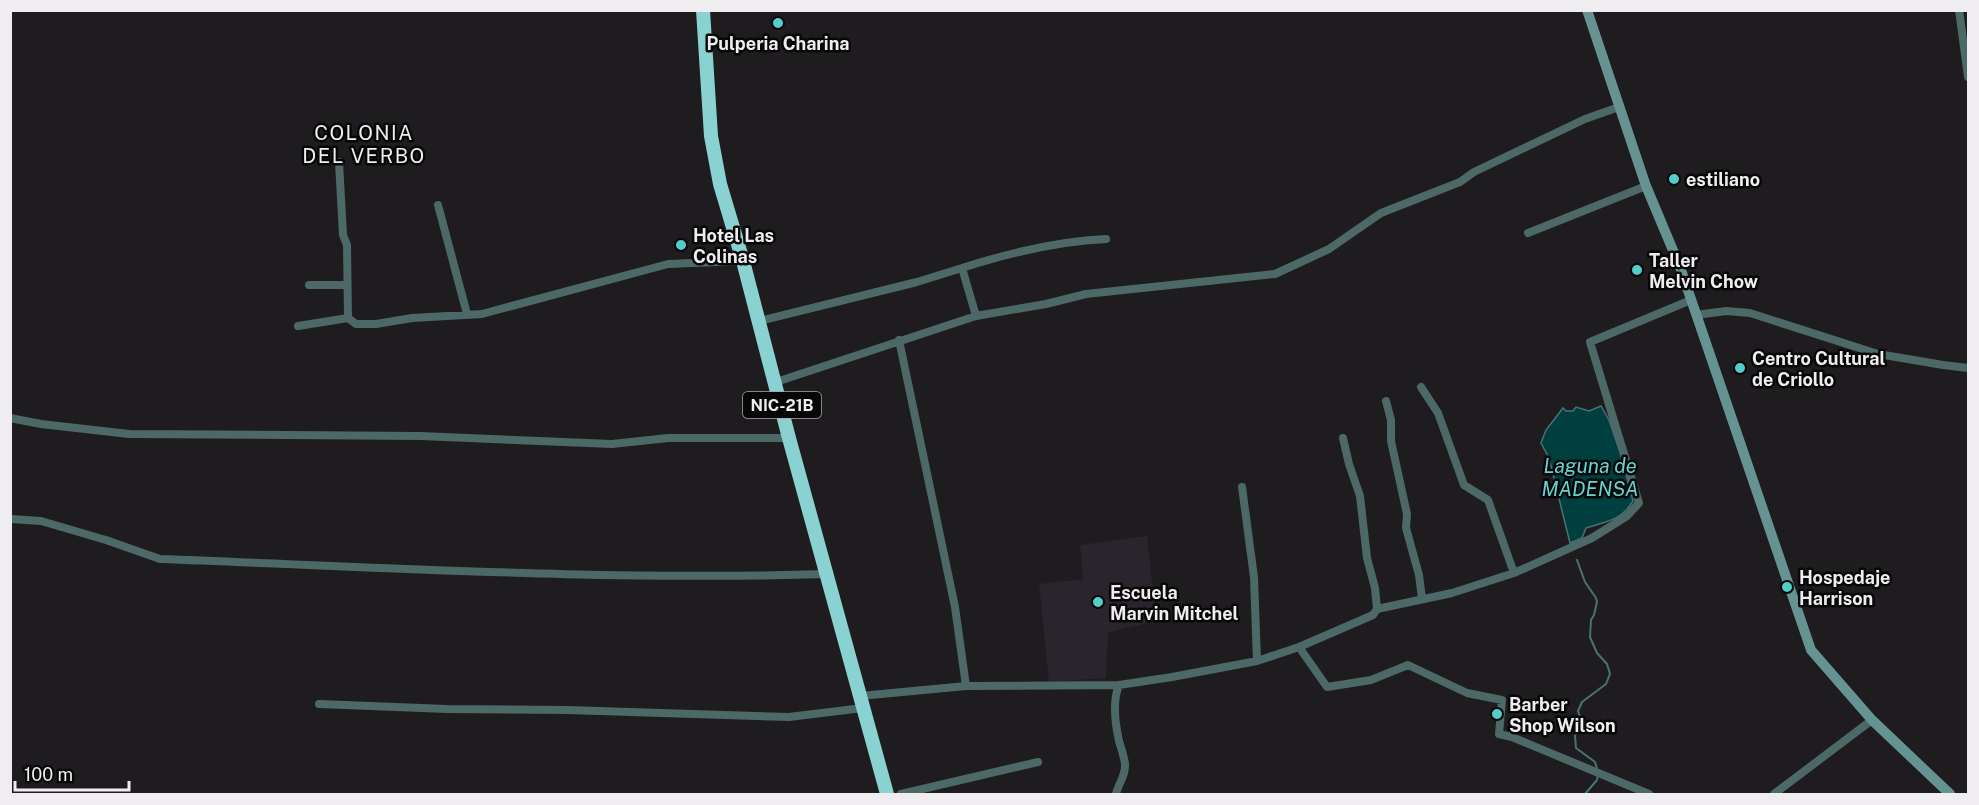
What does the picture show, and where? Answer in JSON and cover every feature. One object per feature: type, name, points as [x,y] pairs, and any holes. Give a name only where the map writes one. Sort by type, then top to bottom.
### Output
[{"type":"highway","name":"NIC-21B","points":[[703,10],[711,136],[720,184],[743,261],[887,795]]},
{"type":"street","points":[[1587,10],[1646,186],[1680,267],[1811,650],[1872,720],[1950,795]]},
{"type":"street","points":[[1959,10],[1968,77]]},
{"type":"street","points":[[776,382],[976,316],[1046,304],[1086,294],[1275,274],[1329,249],[1381,213],[1460,182],[1474,172],[1575,124],[1618,107]]},
{"type":"street","points":[[339,162],[343,235],[347,245],[348,318]]},
{"type":"street","points":[[1528,233],[1646,186]]},
{"type":"street","points":[[438,205],[467,314]]},
{"type":"street","points":[[759,321],[906,285],[1008,254],[1075,240],[1106,239]]},
{"type":"street","points":[[298,326],[348,318],[356,324],[376,324],[412,318],[482,314],[668,264],[743,261]]},
{"type":"street","points":[[962,268],[976,316]]},
{"type":"street","points":[[309,285],[346,285]]},
{"type":"street","points":[[1377,609],[1452,594],[1514,573],[1592,538],[1628,516],[1640,503],[1590,342],[1691,300]]},
{"type":"street","points":[[1696,315],[1726,311],[1750,314],[1878,354],[1968,368]]},
{"type":"street","points":[[899,340],[955,607],[966,686]]},
{"type":"street","points":[[1421,387],[1438,413],[1464,486],[1488,500],[1514,573]]},
{"type":"street","points":[[1386,402],[1391,420],[1391,441],[1407,514],[1406,528],[1419,575],[1422,599]]},
{"type":"street","points":[[10,418],[39,424],[129,434],[420,436],[612,444],[668,438],[789,438]]},
{"type":"street","points":[[320,704],[789,717],[861,702],[966,686],[1119,685],[1257,661],[1299,647],[1373,615],[1377,609],[1375,588],[1367,558],[1360,496],[1343,438]]},
{"type":"street","points":[[1242,487],[1254,577],[1257,661]]},
{"type":"street","points":[[10,519],[41,521],[160,559],[600,575],[724,577],[827,574]]},
{"type":"street","points":[[1299,647],[1328,687],[1371,680],[1408,665],[1467,693],[1502,700],[1499,734],[1512,737],[1648,795]]},
{"type":"street","points":[[1116,795],[1122,782],[1125,764],[1118,738],[1114,703],[1119,685]]},
{"type":"street","points":[[1774,795],[1872,720]]},
{"type":"street","points":[[901,795],[1038,762]]},
{"type":"shaded area","name":"Escuela Marvin Mitchel","points":[[1147,536],[1156,621],[1108,632],[1106,678],[1049,682],[1039,584],[1083,579],[1080,545]]},
{"type":"water","name":"Laguna de MADENSA","points":[[1601,406],[1609,420],[1621,455],[1633,501],[1624,513],[1607,522],[1586,528],[1582,538],[1570,543],[1549,458],[1541,443],[1546,430],[1563,408],[1566,411],[1573,411],[1576,407],[1589,411]]},
{"type":"waterway","points":[[1577,560],[1585,582],[1597,602],[1591,620],[1590,637],[1597,653],[1607,664],[1610,674],[1606,684],[1582,702],[1578,711],[1580,717],[1575,736],[1576,748],[1595,762],[1597,769]]},
{"type":"waterway","points":[[1585,794],[1597,780],[1598,774]]},
{"type":"place","name":"Pulperia Charina","points":[[778,23]]},
{"type":"place","name":"estiliano","points":[[1674,179]]},
{"type":"place","name":"Hotel Las Colinas","points":[[681,245]]},
{"type":"place","name":"Taller Melvin Chow","points":[[1637,270]]},
{"type":"place","name":"Centro Cultural de Criollo","points":[[1740,368]]},
{"type":"place","name":"Hospedaje Harrison","points":[[1787,587]]},
{"type":"place","name":"Escuela Marvin Mitchel","points":[[1098,602]]},
{"type":"place","name":"Barber Shop Wilson","points":[[1497,714]]},
{"type":"district","name":"COLONIA DEL VERBO","points":[[364,144]]}]
